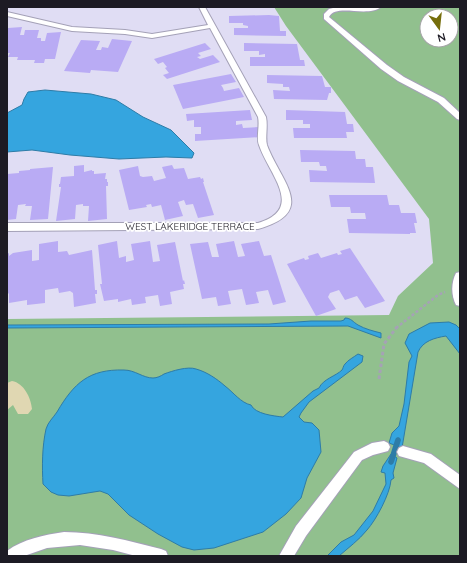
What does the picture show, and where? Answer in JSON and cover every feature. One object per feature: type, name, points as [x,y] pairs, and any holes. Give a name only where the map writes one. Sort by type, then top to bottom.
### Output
[{"type":"lane","points":[[7,14],[72,29],[125,32],[152,36],[213,26],[202,7]]},
{"type":"lane","points":[[378,7],[368,11],[340,9],[328,13],[326,18],[384,67],[401,79],[441,100],[460,117]]},
{"type":"lane","name":"WEST LAKERIDGE TERRACE","points":[[7,227],[258,226],[270,223],[279,217],[286,209],[288,200],[286,192],[262,143],[264,125],[262,117],[213,26]]},
{"type":"lane","points":[[460,276],[457,288],[460,302]]},
{"type":"lane","points":[[286,556],[301,531],[358,456],[372,449],[384,447]]},
{"type":"lane","points":[[402,452],[427,458],[460,483]]},
{"type":"lane","points":[[12,556],[16,552],[42,542],[68,539],[86,539],[118,544],[161,556]]},
{"type":"path","points":[[379,379],[384,344],[397,327],[438,295],[457,288]]},
{"type":"green space","points":[[274,7],[460,7],[460,556],[7,556],[7,319],[389,315],[398,296],[433,263],[429,219],[286,26]]},
{"type":"sand","points":[[12,381],[16,382],[23,388],[30,400],[32,409],[28,414],[18,414],[13,405],[7,410],[7,383]]},
{"type":"water","points":[[45,90],[91,94],[116,100],[143,117],[171,130],[194,153],[192,158],[166,157],[119,159],[32,150],[7,152],[7,113],[22,105],[28,92]]},
{"type":"water","points":[[345,318],[350,319],[363,328],[381,333],[381,338],[348,326],[7,328],[7,325],[269,324],[311,321],[341,321]]},
{"type":"water","points":[[449,322],[456,325],[460,329],[460,354],[446,336],[429,341],[420,348],[418,352],[402,448],[389,443],[392,433],[399,426],[404,404],[409,362],[412,356],[405,343],[409,334],[430,323]]},
{"type":"water","points":[[358,354],[363,356],[362,362],[309,402],[301,413],[299,417],[304,422],[312,423],[319,430],[321,452],[307,478],[301,498],[286,514],[263,532],[214,548],[194,550],[182,547],[158,534],[129,515],[108,494],[100,491],[69,496],[58,495],[51,492],[43,484],[43,450],[49,422],[76,386],[92,375],[112,370],[124,370],[132,371],[149,378],[154,378],[176,370],[193,368],[215,378],[240,400],[251,405],[256,411],[283,417],[313,391],[319,388],[323,382],[342,370],[349,360]]},
{"type":"water","points":[[391,454],[397,458],[393,473],[394,478],[391,480],[385,499],[374,520],[361,537],[339,556],[327,556],[341,542],[354,535],[373,511],[386,484],[385,473],[381,472]]},
{"type":"building","points":[[229,16],[279,16],[280,31],[286,31],[286,36],[234,35],[234,28],[248,28],[248,26],[243,25],[243,23],[229,23]]},
{"type":"building","points":[[22,27],[20,35],[24,35],[25,30],[39,30],[37,38],[41,38],[41,41],[45,41],[47,33],[61,32],[55,59],[45,59],[44,63],[34,63],[35,60],[17,60],[18,57],[8,57],[10,53],[7,53],[8,28]]},
{"type":"building","points":[[112,39],[132,41],[118,72],[91,70],[90,73],[64,71],[81,40],[100,41],[96,50],[101,50],[102,47],[108,48]]},
{"type":"building","points":[[205,43],[211,49],[198,53],[201,56],[197,57],[200,59],[213,55],[220,62],[167,79],[163,75],[169,73],[165,68],[167,67],[163,62],[158,64],[154,59]]},
{"type":"building","points":[[244,43],[297,44],[300,60],[304,60],[305,66],[250,66],[250,57],[265,57],[265,54],[259,55],[259,51],[244,51]]},
{"type":"building","points":[[231,74],[236,82],[221,85],[224,91],[239,88],[244,97],[183,109],[173,85]]},
{"type":"building","points":[[267,75],[322,76],[325,87],[331,87],[331,93],[329,93],[327,100],[274,99],[273,90],[290,91],[289,87],[283,87],[283,84],[267,83]]},
{"type":"building","points":[[250,110],[252,120],[236,121],[236,125],[242,124],[243,128],[260,127],[261,137],[195,141],[195,134],[201,134],[201,127],[194,127],[194,120],[187,121],[186,114]]},
{"type":"building","points":[[286,110],[345,112],[347,124],[353,124],[354,132],[346,132],[347,138],[294,138],[293,128],[310,128],[310,124],[303,124],[303,120],[286,120]]},
{"type":"building","points":[[300,150],[355,151],[356,159],[365,159],[366,167],[373,167],[375,183],[310,182],[309,170],[327,171],[326,166],[320,166],[319,162],[301,162]]},
{"type":"building","points":[[84,165],[84,172],[92,170],[94,171],[94,174],[106,173],[105,179],[107,179],[108,182],[108,186],[106,186],[107,219],[88,221],[89,206],[83,206],[83,204],[76,205],[75,219],[56,221],[61,177],[74,176],[74,166]]},
{"type":"building","points":[[172,165],[174,169],[184,168],[188,179],[203,178],[214,215],[198,218],[193,204],[186,205],[184,200],[178,202],[183,216],[165,220],[161,205],[152,207],[151,204],[146,205],[147,207],[129,210],[119,170],[138,166],[140,176],[152,176],[154,181],[166,178],[162,167]]},
{"type":"building","points":[[53,167],[48,219],[30,220],[32,206],[25,206],[26,204],[18,205],[16,219],[7,220],[7,174],[19,173],[19,171],[30,169]]},
{"type":"building","points":[[329,195],[387,195],[389,205],[399,205],[401,213],[415,213],[417,223],[414,223],[416,233],[349,233],[347,219],[366,219],[365,213],[351,213],[350,207],[331,207]]},
{"type":"building","points":[[58,241],[58,252],[67,251],[69,255],[92,250],[95,290],[97,290],[97,294],[95,294],[96,303],[74,307],[73,293],[70,291],[59,293],[58,288],[45,290],[45,303],[27,305],[27,300],[9,303],[9,294],[7,292],[7,254],[9,253],[9,256],[13,253],[32,250],[32,261],[39,260],[39,244]]},
{"type":"building","points":[[117,241],[119,258],[126,256],[126,262],[134,260],[131,244],[150,241],[153,262],[160,261],[157,245],[175,242],[183,281],[184,280],[185,284],[183,284],[184,289],[170,292],[172,304],[160,306],[158,295],[145,297],[146,303],[132,305],[131,299],[118,302],[118,299],[104,301],[100,284],[102,284],[98,245]]},
{"type":"building","points":[[234,241],[238,257],[245,256],[241,244],[259,241],[264,256],[271,255],[286,302],[273,305],[268,290],[256,292],[259,303],[246,305],[242,289],[228,291],[231,304],[218,306],[216,297],[202,299],[190,244],[208,242],[212,257],[219,257],[216,244]]},
{"type":"building","points":[[350,248],[385,301],[365,308],[357,296],[345,300],[339,290],[330,293],[328,297],[336,309],[316,316],[287,264],[304,258],[305,260],[309,259],[308,256],[318,253],[321,258],[337,253],[338,255],[342,254],[340,251]]},
{"type":"waterway","points":[[391,462],[398,440]]}]
